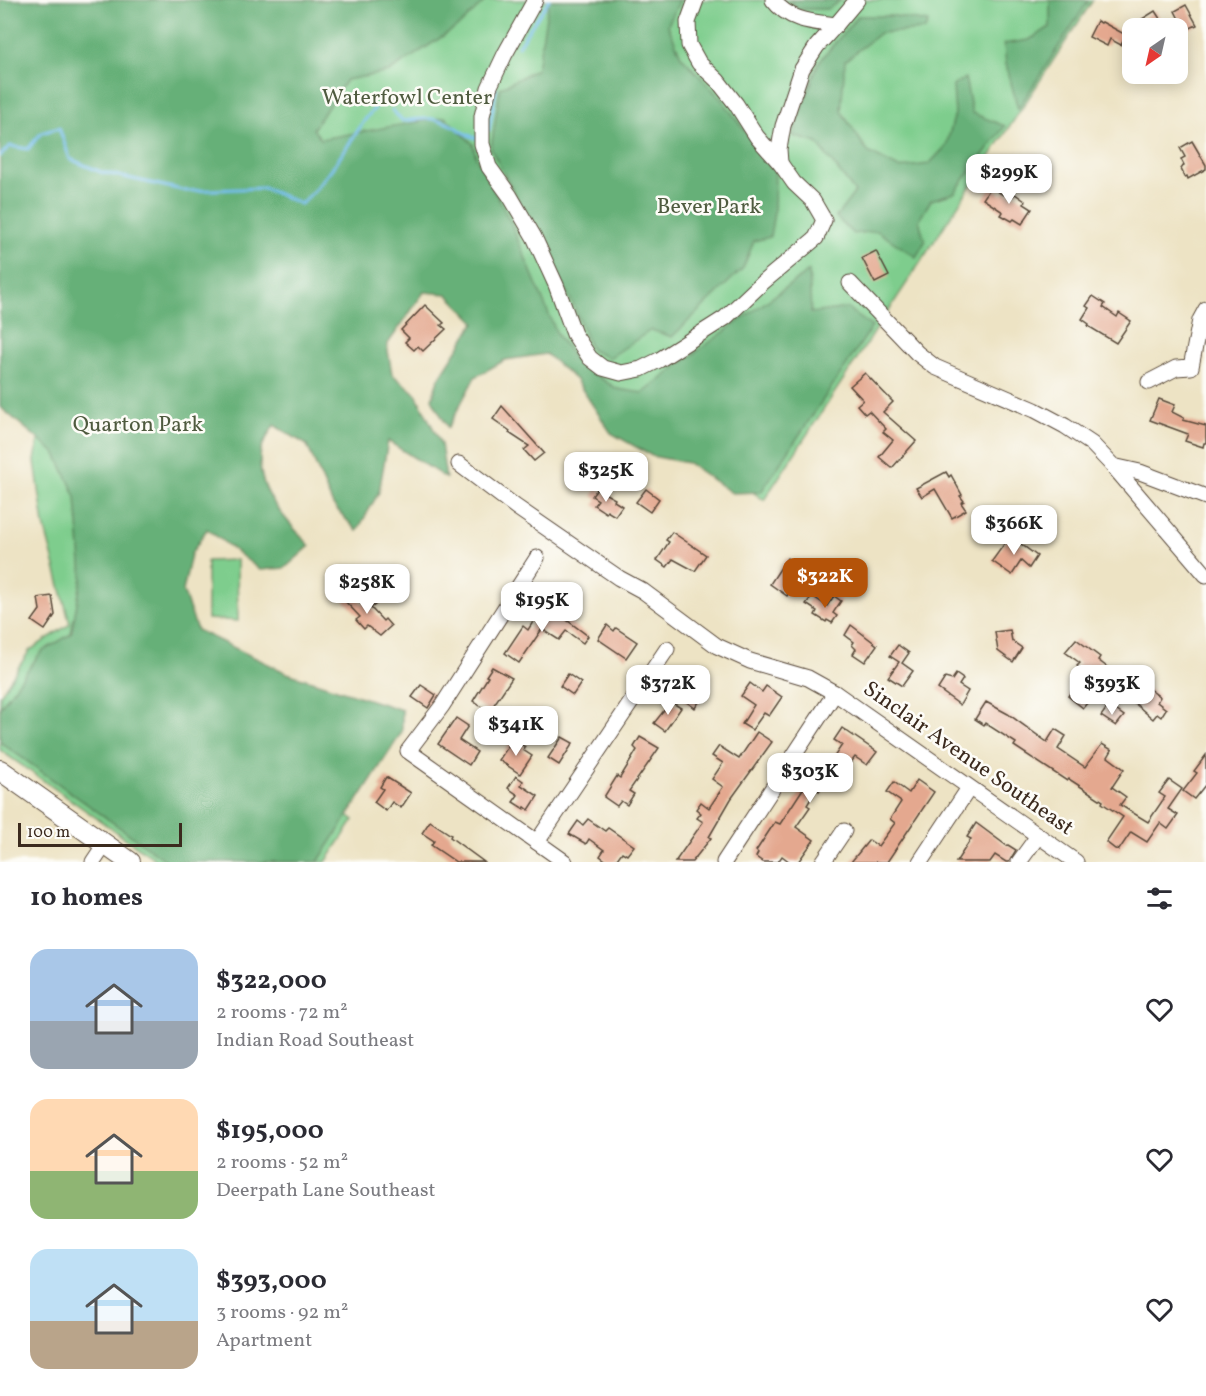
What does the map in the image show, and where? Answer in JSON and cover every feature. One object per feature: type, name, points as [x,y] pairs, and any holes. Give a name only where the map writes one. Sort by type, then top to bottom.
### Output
[{"type":"main road","points":[[0,770],[130,862]]},
{"type":"street","points":[[535,0],[489,88],[482,116],[482,144],[489,167],[510,196],[534,237],[556,285],[574,334],[590,358],[603,368],[621,373],[640,369],[659,360],[724,318],[816,238],[825,220],[813,201],[794,183],[757,137],[718,81],[699,63],[689,45],[688,22],[696,0]]},
{"type":"street","points":[[773,0],[778,7],[797,20],[836,25]]},
{"type":"street","points":[[780,163],[779,149],[783,126],[802,69],[817,46],[857,0]]},
{"type":"street","points":[[850,283],[917,353],[934,367],[987,388],[1065,426],[1092,444],[1206,575]]},
{"type":"street","points":[[1149,382],[1176,368],[1191,367],[1200,320],[1206,309]]},
{"type":"street","name":"Sinclair Avenue Southeast","points":[[459,464],[516,507],[619,578],[643,591],[717,646],[750,661],[808,678],[835,693],[1076,862]]},
{"type":"street","points":[[1113,466],[1140,472],[1206,497]]},
{"type":"street","points":[[537,558],[442,706],[408,751],[565,862]]},
{"type":"street","points":[[537,842],[667,649]]},
{"type":"street","points":[[724,862],[835,693]]},
{"type":"street","points":[[920,862],[969,788]]},
{"type":"street","points":[[823,862],[844,831]]},
{"type":"street","points":[[1019,862],[1038,836]]},
{"type":"street","points":[[93,862],[105,844]]},
{"type":"green space","name":"Quarton Park","points":[[0,0],[486,0],[460,25],[389,72],[346,80],[313,129],[321,139],[445,117],[473,144],[476,157],[511,223],[557,334],[576,362],[617,389],[643,393],[809,271],[811,313],[847,308],[872,327],[761,492],[732,493],[688,463],[652,456],[611,433],[576,380],[546,354],[505,360],[475,377],[448,428],[432,399],[438,380],[475,322],[447,294],[424,292],[387,345],[392,374],[416,394],[441,444],[446,478],[388,441],[379,492],[357,531],[333,505],[307,445],[274,425],[261,450],[262,478],[267,491],[282,514],[310,546],[285,568],[260,570],[207,529],[191,554],[183,591],[197,630],[287,673],[402,710],[402,732],[318,862],[168,862],[0,742],[0,707],[41,652],[71,634],[82,577],[76,497],[56,454],[0,407]]},
{"type":"green space","name":"Bever Park","points":[[110,0],[1093,0],[764,500],[428,264],[285,374],[107,641],[354,820],[326,862],[159,862],[0,750],[0,695],[30,650],[70,624],[44,525],[35,461],[46,393],[0,128]]},
{"type":"green space","points":[[549,0],[680,0],[668,25],[681,56],[723,101],[775,173],[774,212],[770,237],[754,241],[743,268],[672,337],[651,330],[609,358],[591,350],[574,306],[491,149],[500,88],[537,69]]},
{"type":"green space","points":[[789,0],[841,0],[828,9],[799,9]]},
{"type":"green space","points":[[1050,0],[1089,0],[1018,109],[1006,64],[1004,44],[1029,40],[1050,27]]},
{"type":"green space","points":[[858,16],[895,16],[928,22],[925,30],[880,33],[845,61],[841,111],[868,152],[899,168],[929,164],[946,146],[955,114],[953,86],[965,78],[972,113],[1005,126],[954,193],[931,200],[919,220],[925,242],[916,257],[877,231],[853,234],[836,217],[855,192],[817,143],[793,136],[818,63]]},
{"type":"green space","points":[[237,560],[238,621],[207,619],[207,561]]},
{"type":"building","points":[[1186,5],[1197,25],[1188,29],[1188,18],[1178,18],[1175,11]]},
{"type":"building","points":[[1155,11],[1160,18],[1144,18]]},
{"type":"building","points":[[1097,21],[1122,33],[1122,43],[1121,45],[1110,39],[1107,46],[1089,37]]},
{"type":"building","points":[[1192,141],[1206,169],[1188,179],[1181,169],[1184,165],[1181,159],[1185,157],[1180,148]]},
{"type":"building","points":[[991,187],[1003,195],[1005,191],[1013,196],[1015,194],[1032,209],[1022,224],[1001,215],[1003,212],[983,199]]},
{"type":"building","points":[[876,251],[889,276],[875,283],[862,258]]},
{"type":"building","points":[[1093,296],[1105,304],[1103,307],[1117,317],[1119,313],[1131,321],[1116,343],[1088,326],[1089,324],[1082,319],[1089,308],[1086,306]]},
{"type":"building","points":[[425,305],[444,323],[441,325],[446,329],[423,351],[418,346],[414,350],[405,342],[409,338],[401,330]]},
{"type":"building","points":[[865,373],[893,402],[883,412],[916,441],[892,468],[879,457],[893,440],[883,432],[886,429],[869,411],[865,414],[857,405],[863,400],[850,386]]},
{"type":"building","points":[[1159,399],[1175,405],[1172,412],[1184,418],[1183,420],[1206,426],[1206,443],[1203,447],[1185,441],[1188,434],[1150,420]]},
{"type":"building","points":[[502,406],[544,453],[534,461],[524,450],[529,446],[493,419]]},
{"type":"building","points":[[946,472],[949,477],[951,475],[962,495],[960,496],[964,501],[961,503],[966,510],[952,518],[935,489],[922,497],[916,488]]},
{"type":"building","points":[[597,489],[615,499],[614,501],[622,506],[615,516],[594,505],[598,500],[592,496]]},
{"type":"building","points":[[646,489],[659,499],[650,512],[636,502]]},
{"type":"building","points":[[672,532],[706,555],[695,571],[673,559],[667,567],[657,560],[669,542],[666,540]]},
{"type":"building","points":[[1010,536],[1037,556],[1029,568],[1021,561],[1012,575],[992,561]]},
{"type":"building","points":[[787,558],[799,566],[792,577],[794,578],[790,584],[793,586],[787,596],[770,584]]},
{"type":"building","points":[[353,592],[363,604],[371,597],[376,604],[371,608],[391,626],[380,636],[367,626],[364,629],[356,620],[360,617],[344,600]]},
{"type":"building","points":[[52,596],[55,615],[45,630],[32,621],[40,610],[38,598]]},
{"type":"building","points":[[812,596],[827,606],[834,596],[841,601],[833,613],[837,616],[832,623],[815,615],[817,611],[806,604]]},
{"type":"building","points":[[543,606],[559,617],[560,615],[588,636],[583,643],[566,631],[559,640],[542,629],[519,663],[505,653],[523,626],[528,630]]},
{"type":"building","points":[[607,625],[614,631],[616,628],[637,642],[626,658],[598,639]]},
{"type":"building","points":[[851,625],[877,645],[865,662],[853,654],[856,649],[852,645],[854,642],[845,635]]},
{"type":"building","points":[[1010,630],[1012,641],[1022,648],[1013,662],[998,651],[995,632]]},
{"type":"building","points":[[1076,639],[1100,657],[1098,660],[1107,667],[1098,678],[1104,682],[1083,708],[1068,696],[1083,671],[1077,666],[1080,663],[1065,652]]},
{"type":"building","points":[[898,645],[909,653],[902,663],[913,671],[902,686],[888,677],[899,662],[890,656]]},
{"type":"building","points":[[492,667],[512,678],[489,712],[473,701]]},
{"type":"building","points":[[568,674],[581,683],[573,695],[560,686]]},
{"type":"building","points":[[696,674],[711,684],[695,708],[681,698]]},
{"type":"building","points":[[956,674],[963,679],[959,685],[968,691],[960,705],[938,689],[945,678],[952,680]]},
{"type":"building","points":[[750,683],[762,692],[766,686],[782,697],[769,716],[764,713],[752,730],[742,724],[754,705],[741,696]]},
{"type":"building","points":[[421,685],[436,695],[428,708],[412,697]]},
{"type":"building","points":[[1149,689],[1160,697],[1157,702],[1166,709],[1161,717],[1157,714],[1153,719],[1131,700],[1137,691],[1143,696]]},
{"type":"building","points":[[671,702],[681,708],[665,731],[654,723]]},
{"type":"building","points":[[986,702],[1008,714],[1047,742],[1055,729],[1066,736],[1058,749],[1085,767],[1102,744],[1112,750],[1108,757],[1124,769],[1112,787],[1126,797],[1120,805],[1148,822],[1165,797],[1159,793],[1169,780],[1182,789],[1168,809],[1178,815],[1168,829],[1160,823],[1147,842],[1131,832],[1119,850],[1115,849],[1106,842],[1123,817],[1102,803],[1103,801],[1069,779],[1067,781],[1014,746],[1016,743],[975,719]]},
{"type":"building","points":[[1109,705],[1124,716],[1116,726],[1101,716]]},
{"type":"building","points":[[456,718],[468,726],[459,740],[477,752],[469,765],[438,744]]},
{"type":"building","points":[[842,728],[877,752],[867,765],[855,757],[841,776],[833,770],[819,791],[817,789],[807,805],[810,807],[796,827],[814,840],[798,862],[790,862],[782,856],[778,862],[763,862],[756,857],[758,853],[756,851],[775,822],[780,824],[821,761],[828,766],[842,745],[834,740]]},
{"type":"building","points":[[757,732],[772,742],[731,799],[709,837],[711,838],[692,862],[675,862],[703,822],[697,818],[701,813],[696,809],[701,802],[709,808],[723,787],[712,779],[723,763],[712,756],[719,746],[739,759]]},
{"type":"building","points":[[562,737],[573,743],[559,765],[548,758]]},
{"type":"building","points":[[640,737],[659,748],[629,791],[634,794],[627,805],[621,801],[617,806],[604,797],[617,776],[620,778],[637,750],[634,747]]},
{"type":"building","points":[[513,739],[525,747],[523,750],[532,756],[520,774],[499,760]]},
{"type":"building","points":[[1206,755],[1206,784],[1194,799],[1183,791],[1197,773],[1194,771]]},
{"type":"building","points":[[516,776],[523,781],[521,785],[538,796],[529,810],[513,802],[518,795],[508,788]]},
{"type":"building","points":[[386,777],[411,793],[401,808],[392,802],[386,811],[374,802],[383,789],[380,787]]},
{"type":"building","points":[[917,780],[934,792],[887,862],[851,862],[869,840],[878,846],[895,823],[890,819],[901,802],[887,792],[894,782],[909,793]]},
{"type":"building","points":[[588,819],[605,831],[608,828],[634,846],[627,855],[622,852],[615,862],[608,862],[600,856],[604,850],[589,839],[586,844],[569,834],[578,821],[583,825]]},
{"type":"building","points":[[430,821],[484,862],[456,862],[431,845],[434,841],[422,833]]},
{"type":"building","points":[[976,823],[1016,850],[1009,862],[995,855],[990,862],[956,862],[971,839],[967,837]]},
{"type":"waterway","points":[[518,46],[549,0]]},
{"type":"waterway","points":[[489,130],[496,89]]},
{"type":"waterway","points":[[0,156],[10,146],[28,149],[41,133],[59,128],[70,159],[101,172],[187,191],[264,188],[301,204],[328,173],[375,108]]},
{"type":"waterway","points":[[392,110],[403,121],[436,119],[477,138]]},
{"type":"park label","name":"Waterfowl Center","points":[[407,98]]}]
